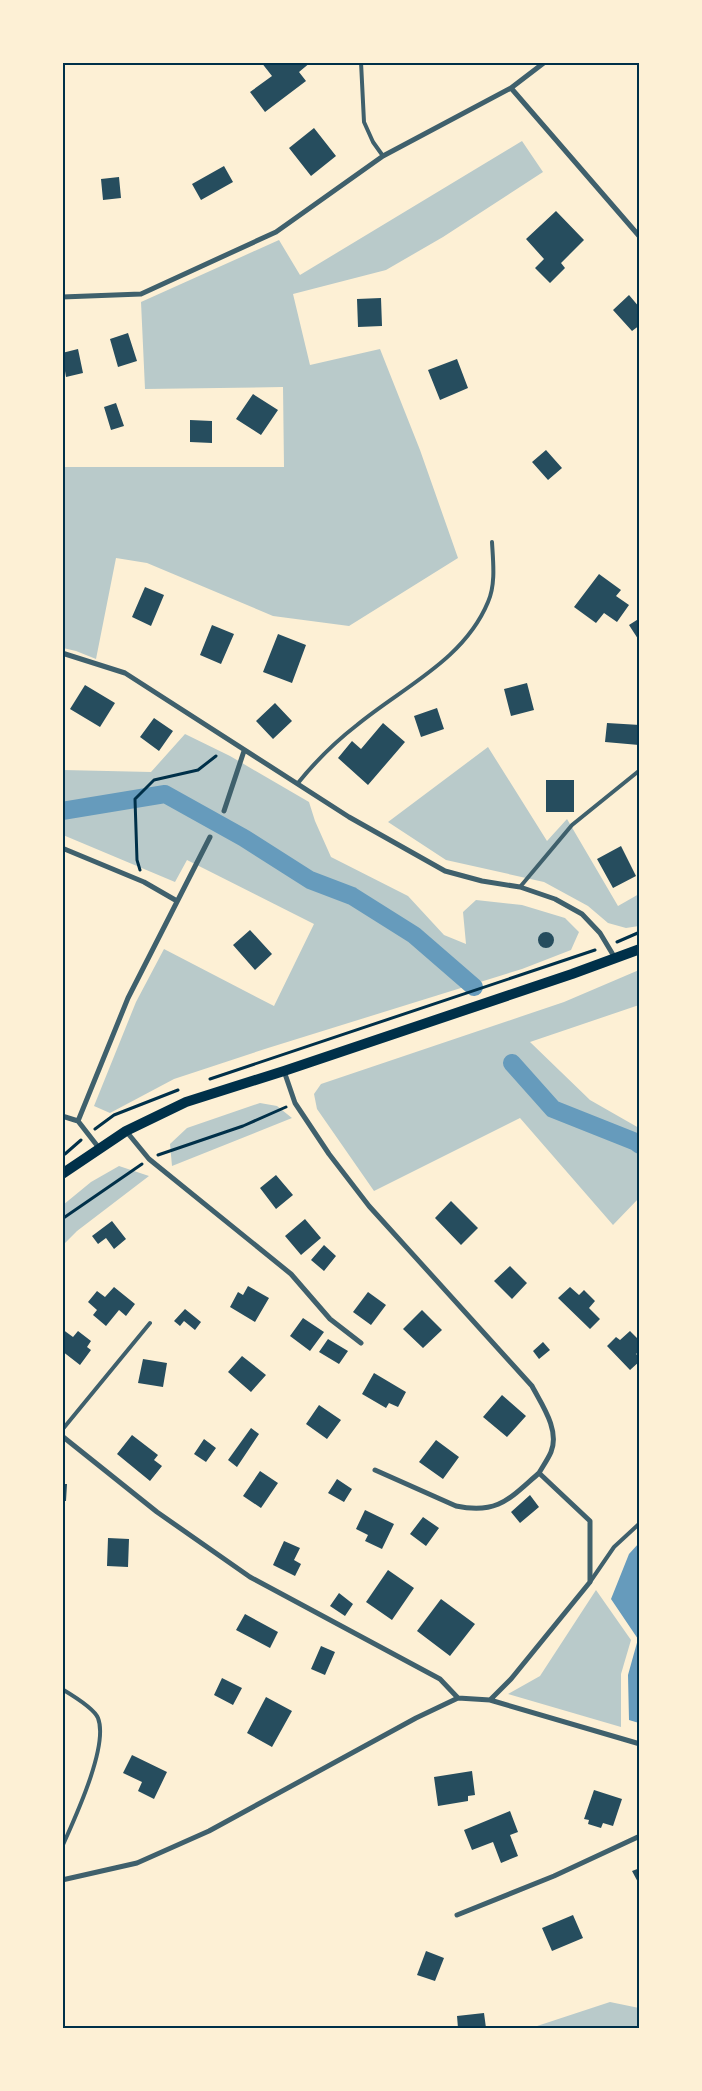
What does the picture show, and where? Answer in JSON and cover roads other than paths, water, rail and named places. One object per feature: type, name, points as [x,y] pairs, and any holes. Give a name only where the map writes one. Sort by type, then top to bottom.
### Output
[{"type":"main road","points":[[62,1174],[126,1131],[186,1102],[284,1071],[640,949]]},
{"type":"street","points":[[62,297],[141,294],[276,232],[383,156],[511,88],[545,62]]},
{"type":"street","points":[[511,88],[640,237]]},
{"type":"street","points":[[62,653],[126,673],[244,751],[298,783],[349,817],[445,871],[520,887],[555,899],[582,914],[600,933],[616,958]]},
{"type":"street","points":[[224,812],[244,751]]},
{"type":"street","points":[[78,1120],[128,998],[210,837]]},
{"type":"street","points":[[62,848],[144,882],[176,902]]},
{"type":"street","points":[[284,1071],[295,1104],[329,1154],[369,1206],[532,1386],[549,1419],[552,1450],[539,1473],[507,1502],[484,1509],[469,1509],[456,1506],[375,1470]]},
{"type":"street","points":[[62,1116],[78,1120],[99,1148]]},
{"type":"street","points":[[126,1131],[149,1158],[291,1274],[330,1319],[361,1343]]},
{"type":"street","points":[[62,1436],[157,1512],[250,1577],[440,1679],[458,1698]]},
{"type":"street","points":[[490,1700],[511,1679],[590,1582],[590,1521],[539,1473]]},
{"type":"street","points":[[62,1880],[137,1863],[210,1831],[416,1718],[458,1698],[490,1700],[640,1744]]},
{"type":"street","points":[[457,1915],[554,1876],[640,1836]]},
{"type":"lane","points":[[361,62],[364,122],[373,142],[383,156]]},
{"type":"lane","points":[[298,783],[314,763],[357,724],[444,662],[475,628],[489,601],[494,573],[492,542]]},
{"type":"lane","points":[[520,887],[572,825],[640,770]]},
{"type":"lane","points":[[62,1430],[150,1323]]},
{"type":"lane","points":[[590,1582],[614,1547],[640,1523]]},
{"type":"lane","points":[[62,1689],[76,1697],[98,1716],[102,1735],[84,1797],[62,1847]]},
{"type":"water","points":[[639,1543],[639,1723],[629,1720],[628,1675],[638,1639],[611,1599],[629,1554]]},
{"type":"waterway","points":[[62,811],[165,794],[244,838],[310,880],[352,896],[414,935],[474,987]]},
{"type":"waterway","points":[[512,1063],[553,1109],[640,1145]]}]
